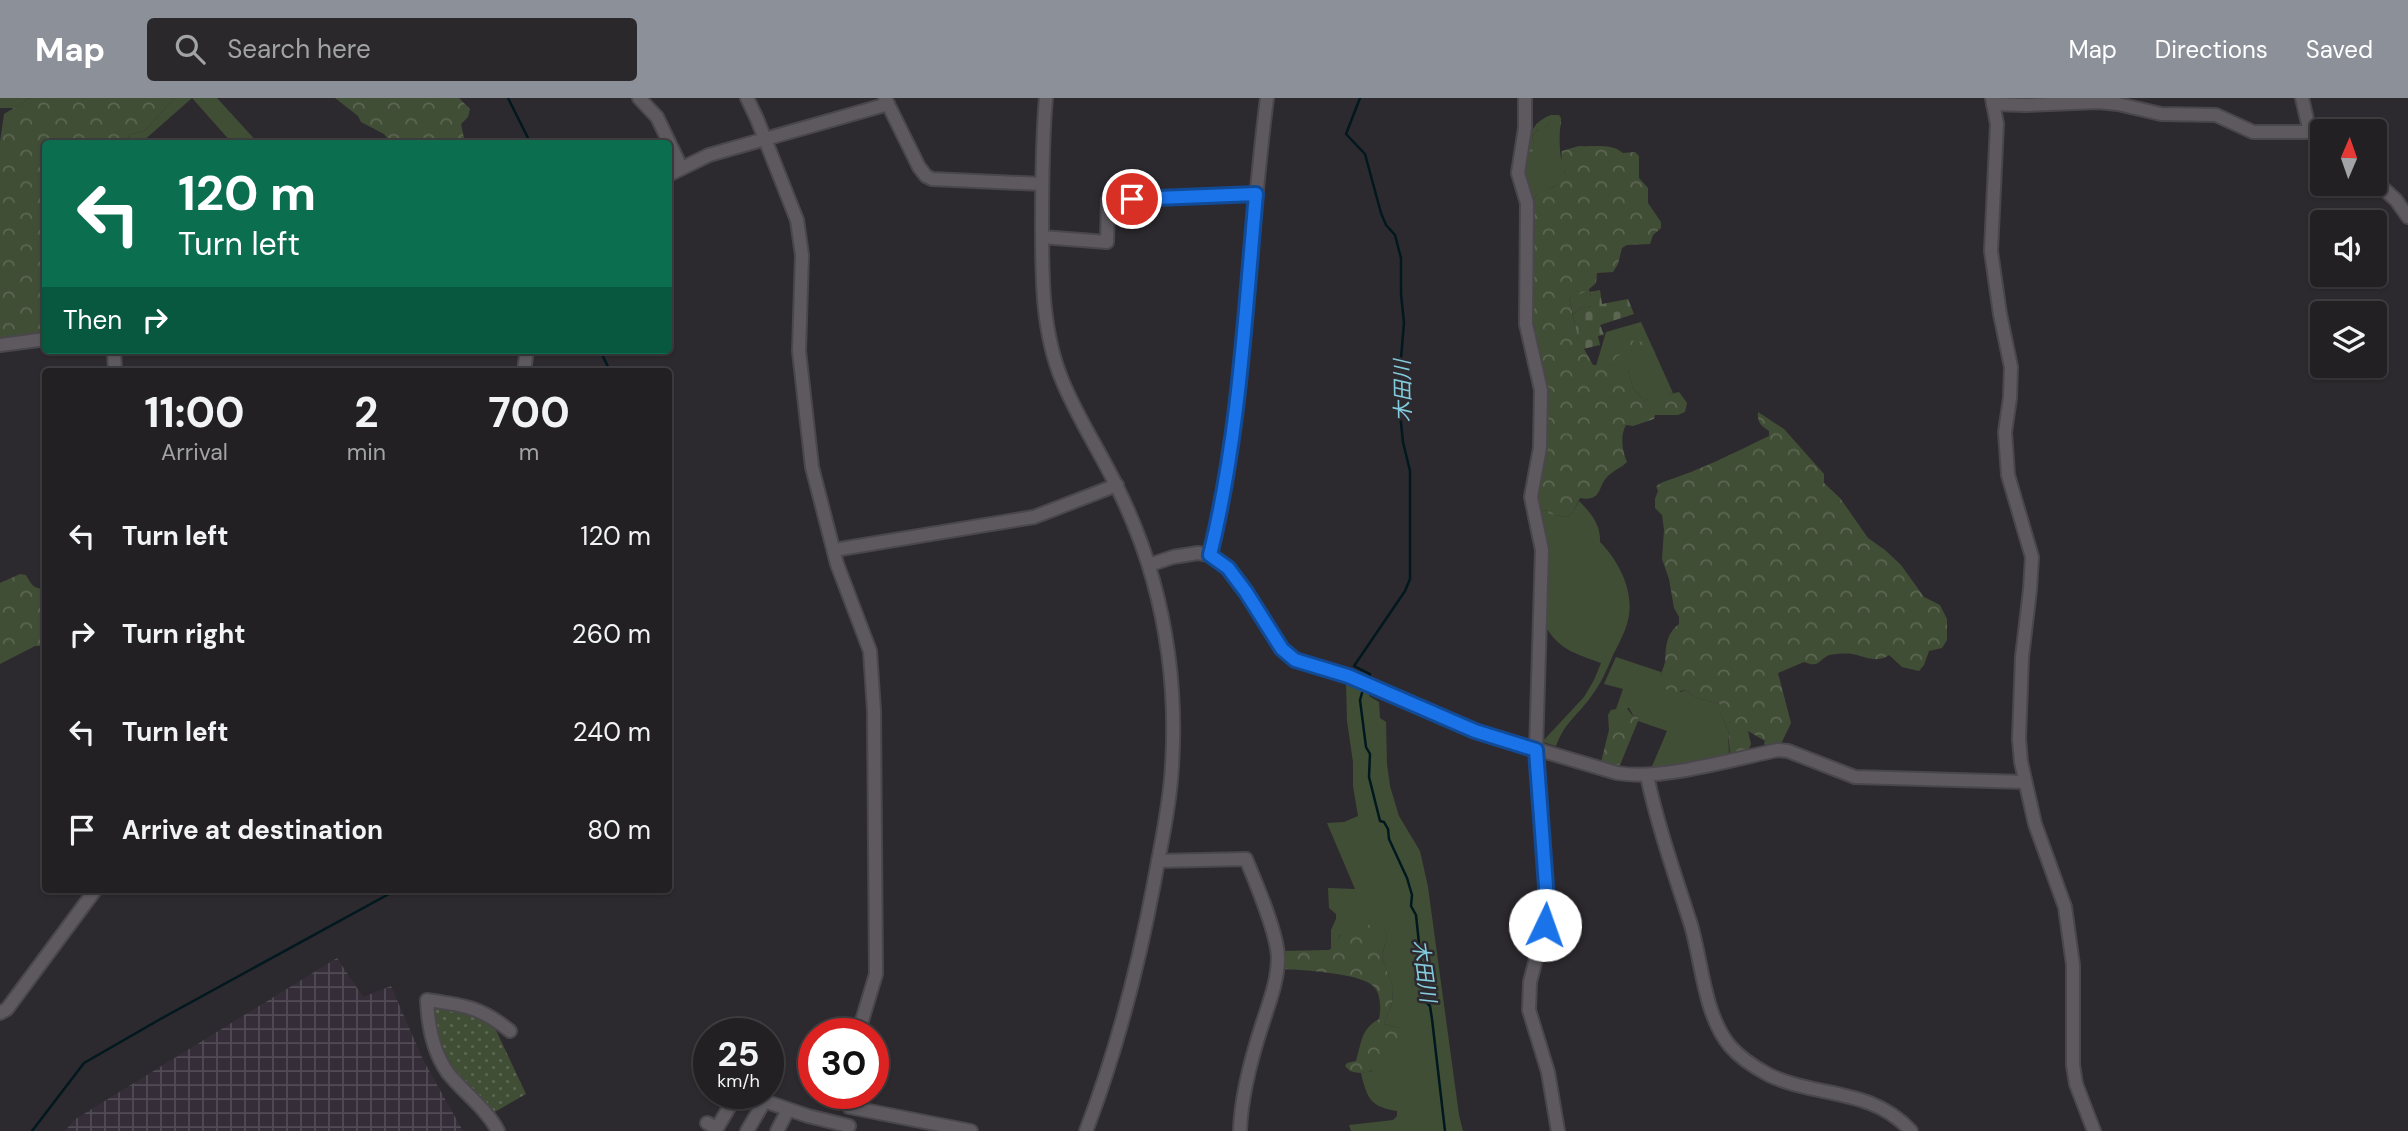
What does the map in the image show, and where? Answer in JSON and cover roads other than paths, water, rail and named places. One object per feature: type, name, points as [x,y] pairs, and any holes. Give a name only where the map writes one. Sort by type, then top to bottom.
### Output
[{"type":"street","points":[[639,98],[657,117],[668,140]]},
{"type":"street","points":[[747,98],[797,220],[801,242],[799,351],[813,467],[838,564],[869,643],[874,711],[876,974],[863,1018]]},
{"type":"street","points":[[1046,98],[1042,237],[1044,304],[1052,352],[1076,412],[1116,485],[1149,565],[1168,649],[1173,704],[1172,767],[1158,861],[1128,1004],[1106,1079],[1086,1131]]},
{"type":"street","points":[[1210,555],[1235,421],[1267,98]]},
{"type":"street","points":[[1525,98],[1525,128],[1518,173],[1527,203],[1526,324],[1541,398],[1540,448],[1531,497],[1542,550],[1536,750],[1547,899],[1545,925],[1530,982],[1529,1010],[1548,1072],[1558,1131]]},
{"type":"street","points":[[2302,98],[2304,113],[2310,123]]},
{"type":"street","points":[[672,173],[709,155],[887,101],[926,176],[932,179],[1042,184]]},
{"type":"street","points":[[2094,1131],[2076,1084],[2073,1065],[2073,965],[2065,906],[2035,824],[2019,739],[2022,657],[2032,557],[2008,475],[2005,432],[2011,367],[1991,251],[1997,124],[1992,101],[2025,105],[2098,102],[2118,104],[2161,114],[2216,115],[2253,132],[2310,136]]},
{"type":"street","points":[[672,148],[681,167]]},
{"type":"street","points":[[2387,192],[2408,217]]},
{"type":"street","points":[[1042,237],[1107,242],[1108,200],[1256,194]]},
{"type":"street","points":[[0,345],[42,340]]},
{"type":"street","points":[[834,550],[1034,517],[1116,485]]},
{"type":"street","points":[[1149,565],[1198,553],[1210,555],[1228,568],[1282,649],[1295,660],[1348,676],[1475,731],[1617,774],[1647,776],[1778,750],[1788,751],[1856,777],[2025,782]]},
{"type":"street","points":[[1647,776],[1658,826],[1691,925],[1711,1007],[1731,1047],[1769,1075],[1791,1083],[1853,1096],[1873,1104],[1911,1131]]},
{"type":"street","points":[[1158,861],[1246,859],[1272,932],[1278,955],[1276,980],[1240,1108],[1240,1131]]},
{"type":"street","points":[[0,1013],[8,1009],[93,893]]},
{"type":"street","points":[[498,1131],[491,1118],[447,1072],[428,1026],[427,1000],[469,1006],[494,1018],[510,1031]]},
{"type":"street","points":[[784,1108],[850,1129],[849,1109]]},
{"type":"street","points":[[707,1123],[717,1128],[728,1109]]},
{"type":"street","points":[[747,1131],[759,1109]]},
{"type":"street","points":[[884,1109],[971,1131]]},
{"type":"street","points":[[777,1131],[788,1110]]},
{"type":"waterway","points":[[508,98],[529,140]]},
{"type":"waterway","name":"木田川","points":[[1360,98],[1346,134],[1365,154],[1381,213],[1386,225],[1395,235],[1401,258],[1404,323],[1398,394],[1403,442],[1410,471],[1410,579],[1405,591],[1354,666],[1370,674],[1369,676]]},
{"type":"waterway","points":[[670,131],[677,143]]},
{"type":"waterway","points":[[602,354],[609,368]]},
{"type":"waterway","name":"木田川","points":[[1362,693],[1360,700],[1366,747],[1370,754],[1369,777],[1380,821],[1384,822],[1388,829],[1389,839],[1407,878],[1412,895],[1411,906],[1416,915],[1425,1001],[1430,1006],[1445,1131]]},
{"type":"waterway","points":[[32,1131],[84,1063],[391,893]]}]
